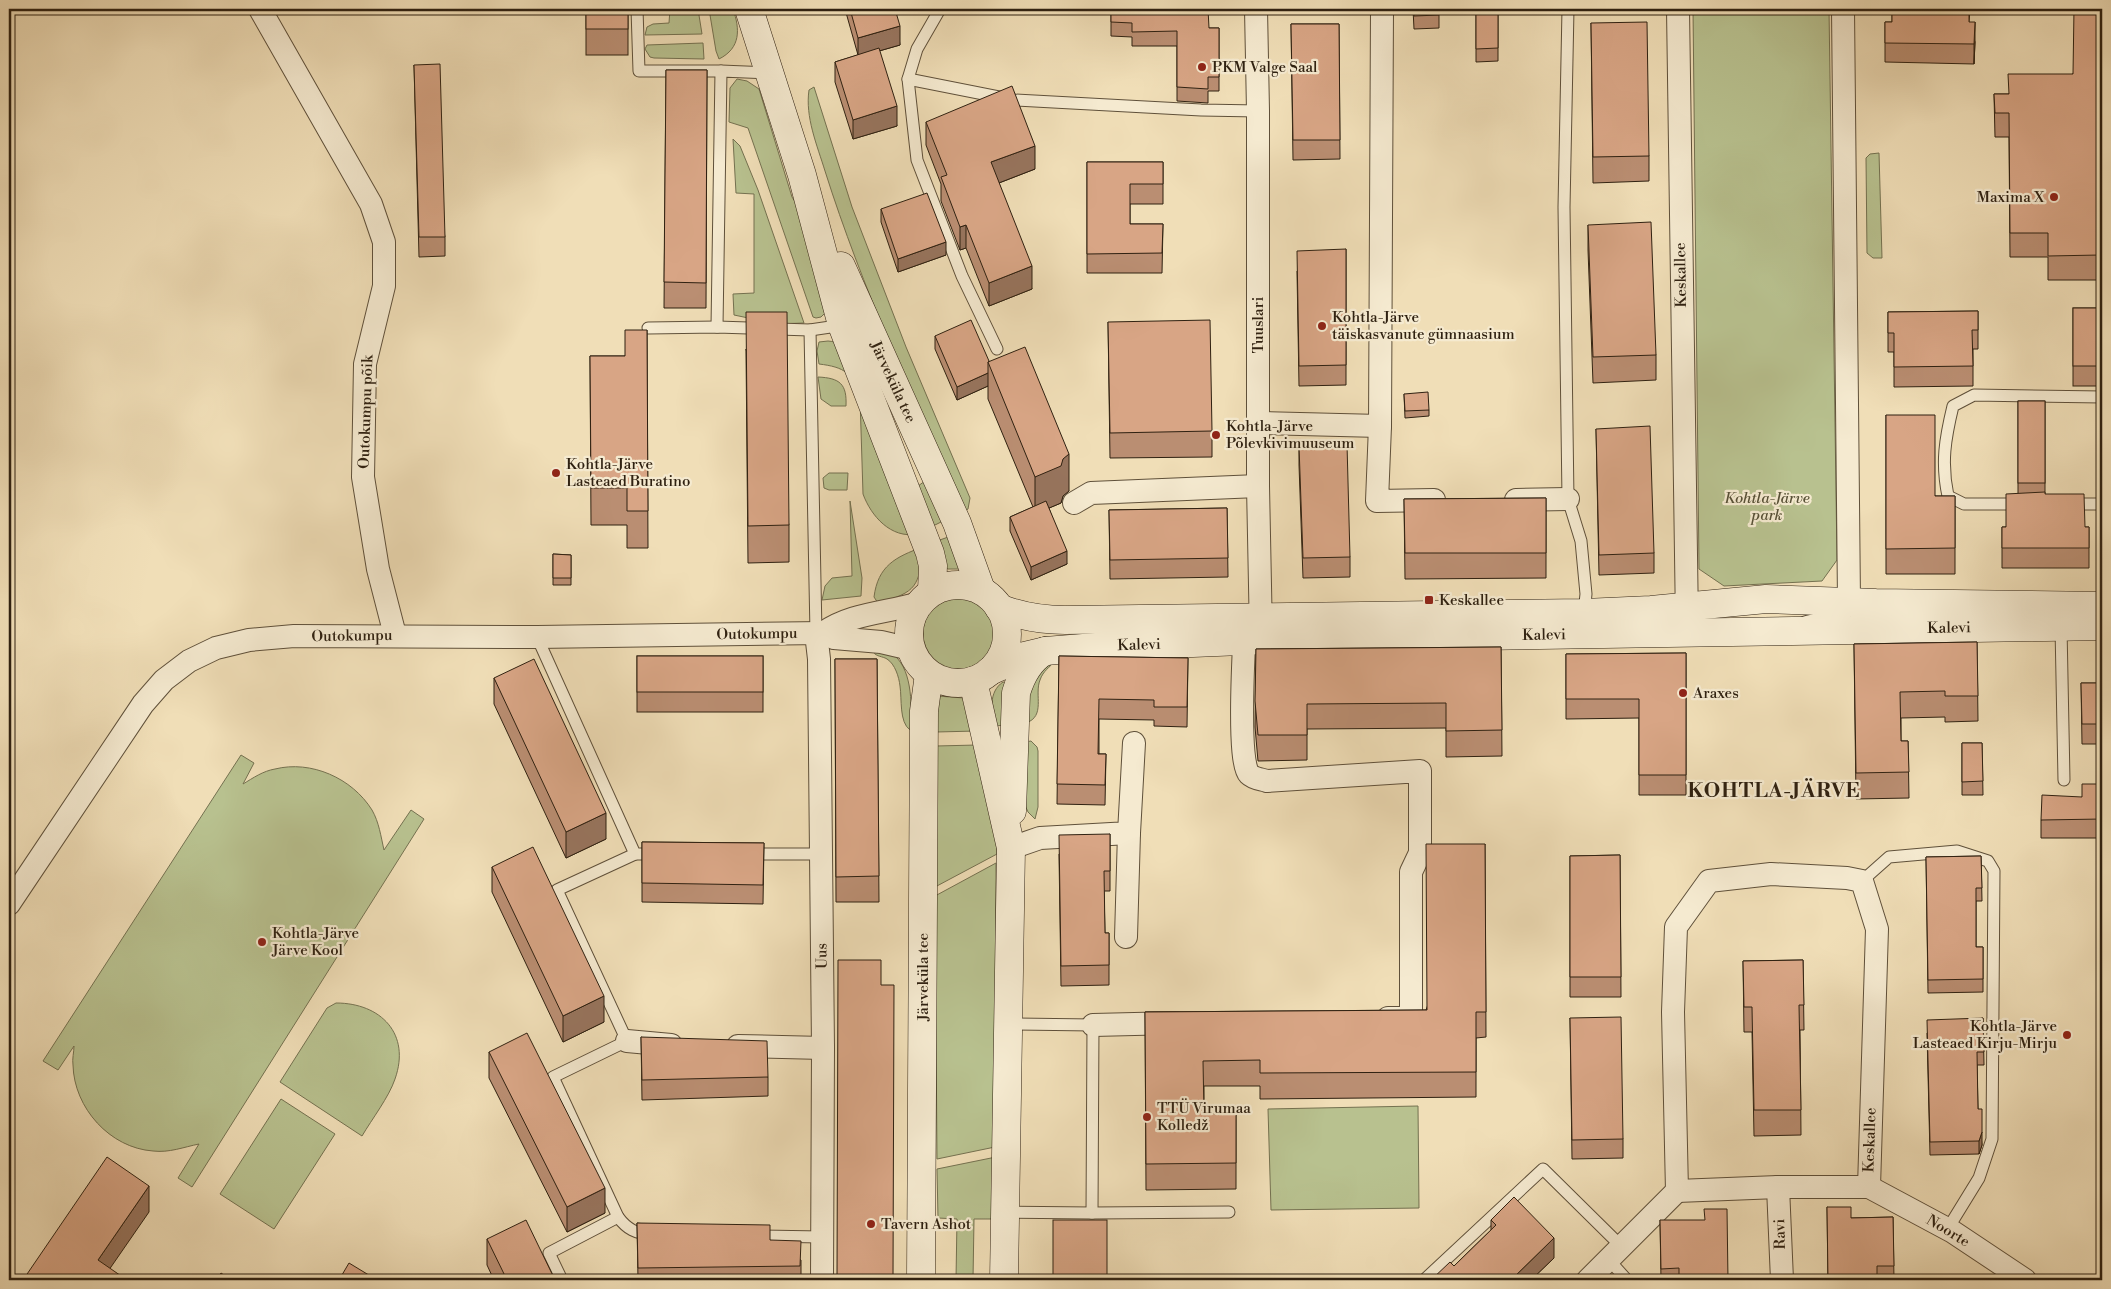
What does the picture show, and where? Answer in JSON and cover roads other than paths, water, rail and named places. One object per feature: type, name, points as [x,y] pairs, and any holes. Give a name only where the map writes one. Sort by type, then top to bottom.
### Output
[{"type":"main road","name":"Järveküla tee","points":[[748,9],[930,553],[933,566],[925,597]]},
{"type":"main road","name":"Järveküla tee","points":[[852,321],[957,523],[990,599]]},
{"type":"main road","points":[[965,584],[990,599],[1004,615],[1008,632],[1005,648],[998,662],[982,676],[958,683],[943,681],[929,674],[918,663],[910,649],[908,633],[911,618],[925,597],[948,585],[965,584]]},
{"type":"main road","name":"Kalevi","points":[[990,599],[1023,617],[1039,620],[1253,629],[1687,619],[1766,599],[1849,601],[2061,616],[2102,626]]},
{"type":"main road","name":"Kalevi","points":[[982,676],[1024,656],[1045,650],[1253,629],[1584,613],[1687,619],[1789,630],[2061,616],[2102,606]]},
{"type":"main road","points":[[1004,1280],[1006,1024],[1016,693],[1020,679],[1029,665],[1045,650]]},
{"type":"main road","name":"Järveküla tee","points":[[921,1280],[924,711],[929,674]]},
{"type":"main road","points":[[982,676],[1011,848]]},
{"type":"street","name":"Outokumpu põik","points":[[260,9],[371,204],[384,242],[384,286],[366,364],[363,478],[378,569],[395,635]]},
{"type":"street","name":"Tuuslari","points":[[1256,9],[1258,111],[1258,486],[1253,629],[1244,762],[1248,773],[1257,779],[1267,781],[1420,771],[1420,853],[1411,872],[1411,1018],[1372,1018]]},
{"type":"street","points":[[1382,9],[1380,426],[1377,501],[1453,500]]},
{"type":"street","name":"Keskallee","points":[[1678,9],[1687,619]]},
{"type":"street","points":[[1789,630],[1826,623],[1840,613],[1849,601],[1843,9]]},
{"type":"street","points":[[1258,423],[1380,426]]},
{"type":"street","points":[[1074,503],[1091,493],[1258,486]]},
{"type":"street","points":[[1492,500],[1568,499]]},
{"type":"street","name":"Outokumpu","points":[[819,633],[844,621],[899,609],[925,597]]},
{"type":"street","name":"Outokumpu","points":[[9,904],[143,704],[164,680],[189,661],[216,648],[248,640],[294,636],[537,637],[819,633],[834,638],[881,642],[910,649]]},
{"type":"street","name":"Uus","points":[[819,633],[823,1048],[822,1280]]},
{"type":"street","points":[[1126,936],[1134,743]]},
{"type":"street","points":[[1011,848],[1040,838],[1129,833]]},
{"type":"street","points":[[1588,1280],[1677,1191],[1673,1012],[1676,927],[1709,881],[1771,874],[1847,878],[1862,881]]},
{"type":"street","name":"Keskallee","points":[[1677,1191],[1778,1187],[1869,1187],[1877,929],[1862,881]]},
{"type":"street","points":[[1093,1025],[1196,1022]]},
{"type":"street","points":[[627,1041],[656,1045],[823,1048]]},
{"type":"street","name":"Ravi","points":[[1778,1187],[1782,1280]]},
{"type":"street","name":"Noorte","points":[[1869,1187],[1947,1230],[2025,1280]]},
{"type":"lane","points":[[638,9],[639,71],[768,73]]},
{"type":"lane","points":[[940,9],[916,49],[908,79],[917,160],[962,276],[997,349]]},
{"type":"lane","points":[[1568,9],[1564,207],[1568,499],[1581,541],[1586,594],[1584,613]]},
{"type":"lane","points":[[717,327],[721,71]]},
{"type":"lane","points":[[908,79],[1014,100],[1192,110],[1258,111]]},
{"type":"lane","points":[[648,328],[717,327],[810,330],[852,321]]},
{"type":"lane","points":[[810,330],[819,633]]},
{"type":"lane","points":[[2036,504],[1964,504],[1948,496],[1943,474],[1946,435],[1953,406],[1974,396],[2102,398]]},
{"type":"lane","points":[[2054,504],[2102,504]]},
{"type":"lane","points":[[2061,616],[2064,780]]},
{"type":"lane","points":[[537,637],[635,854]]},
{"type":"lane","points":[[1862,881],[1889,857],[1957,851],[1988,860],[1994,872],[1992,1140],[1978,1178],[1947,1230]]},
{"type":"lane","points":[[654,854],[635,854],[557,890],[627,1041],[553,1077],[618,1217],[624,1225],[635,1232],[665,1234]]},
{"type":"lane","points":[[742,854],[821,854]]},
{"type":"lane","points":[[1006,1024],[1093,1025],[1092,1213]]},
{"type":"lane","points":[[1424,1280],[1543,1169],[1616,1254],[1627,1280]]},
{"type":"lane","points":[[1004,1212],[1229,1212]]},
{"type":"lane","points":[[562,1280],[549,1253],[618,1217]]},
{"type":"lane","points":[[744,1236],[822,1237]]},
{"type":"place","name":"PKM Valge Saal","points":[[1202,67]]},
{"type":"place","name":"Maxima X","points":[[2054,197]]},
{"type":"place","name":"Kohtla-Järve täiskasvanute gümnaasium","points":[[1322,326]]},
{"type":"place","name":"Kohtla-Järve Põlevkivimuuseum","points":[[1216,435]]},
{"type":"place","name":"Kohtla-Järve Lasteaed Buratino","points":[[556,473]]},
{"type":"place","name":"Keskallee","points":[[1429,600]]},
{"type":"place","name":"Araxes","points":[[1683,693]]},
{"type":"place","name":"Kohtla-Järve Järve Kool","points":[[262,942]]},
{"type":"place","name":"Kohtla-Järve Lasteaed Kirju-Mirju","points":[[2067,1035]]},
{"type":"place","name":"TTÜ Virumaa Kolledž","points":[[1147,1117]]},
{"type":"place","name":"Tavern Ashot","points":[[871,1224]]},
{"type":"district","name":"KOHTLA-JÄRVE","points":[[1774,791]]},
{"type":"park label","name":"Kohtla-Järve park","points":[[1767,506]]}]
